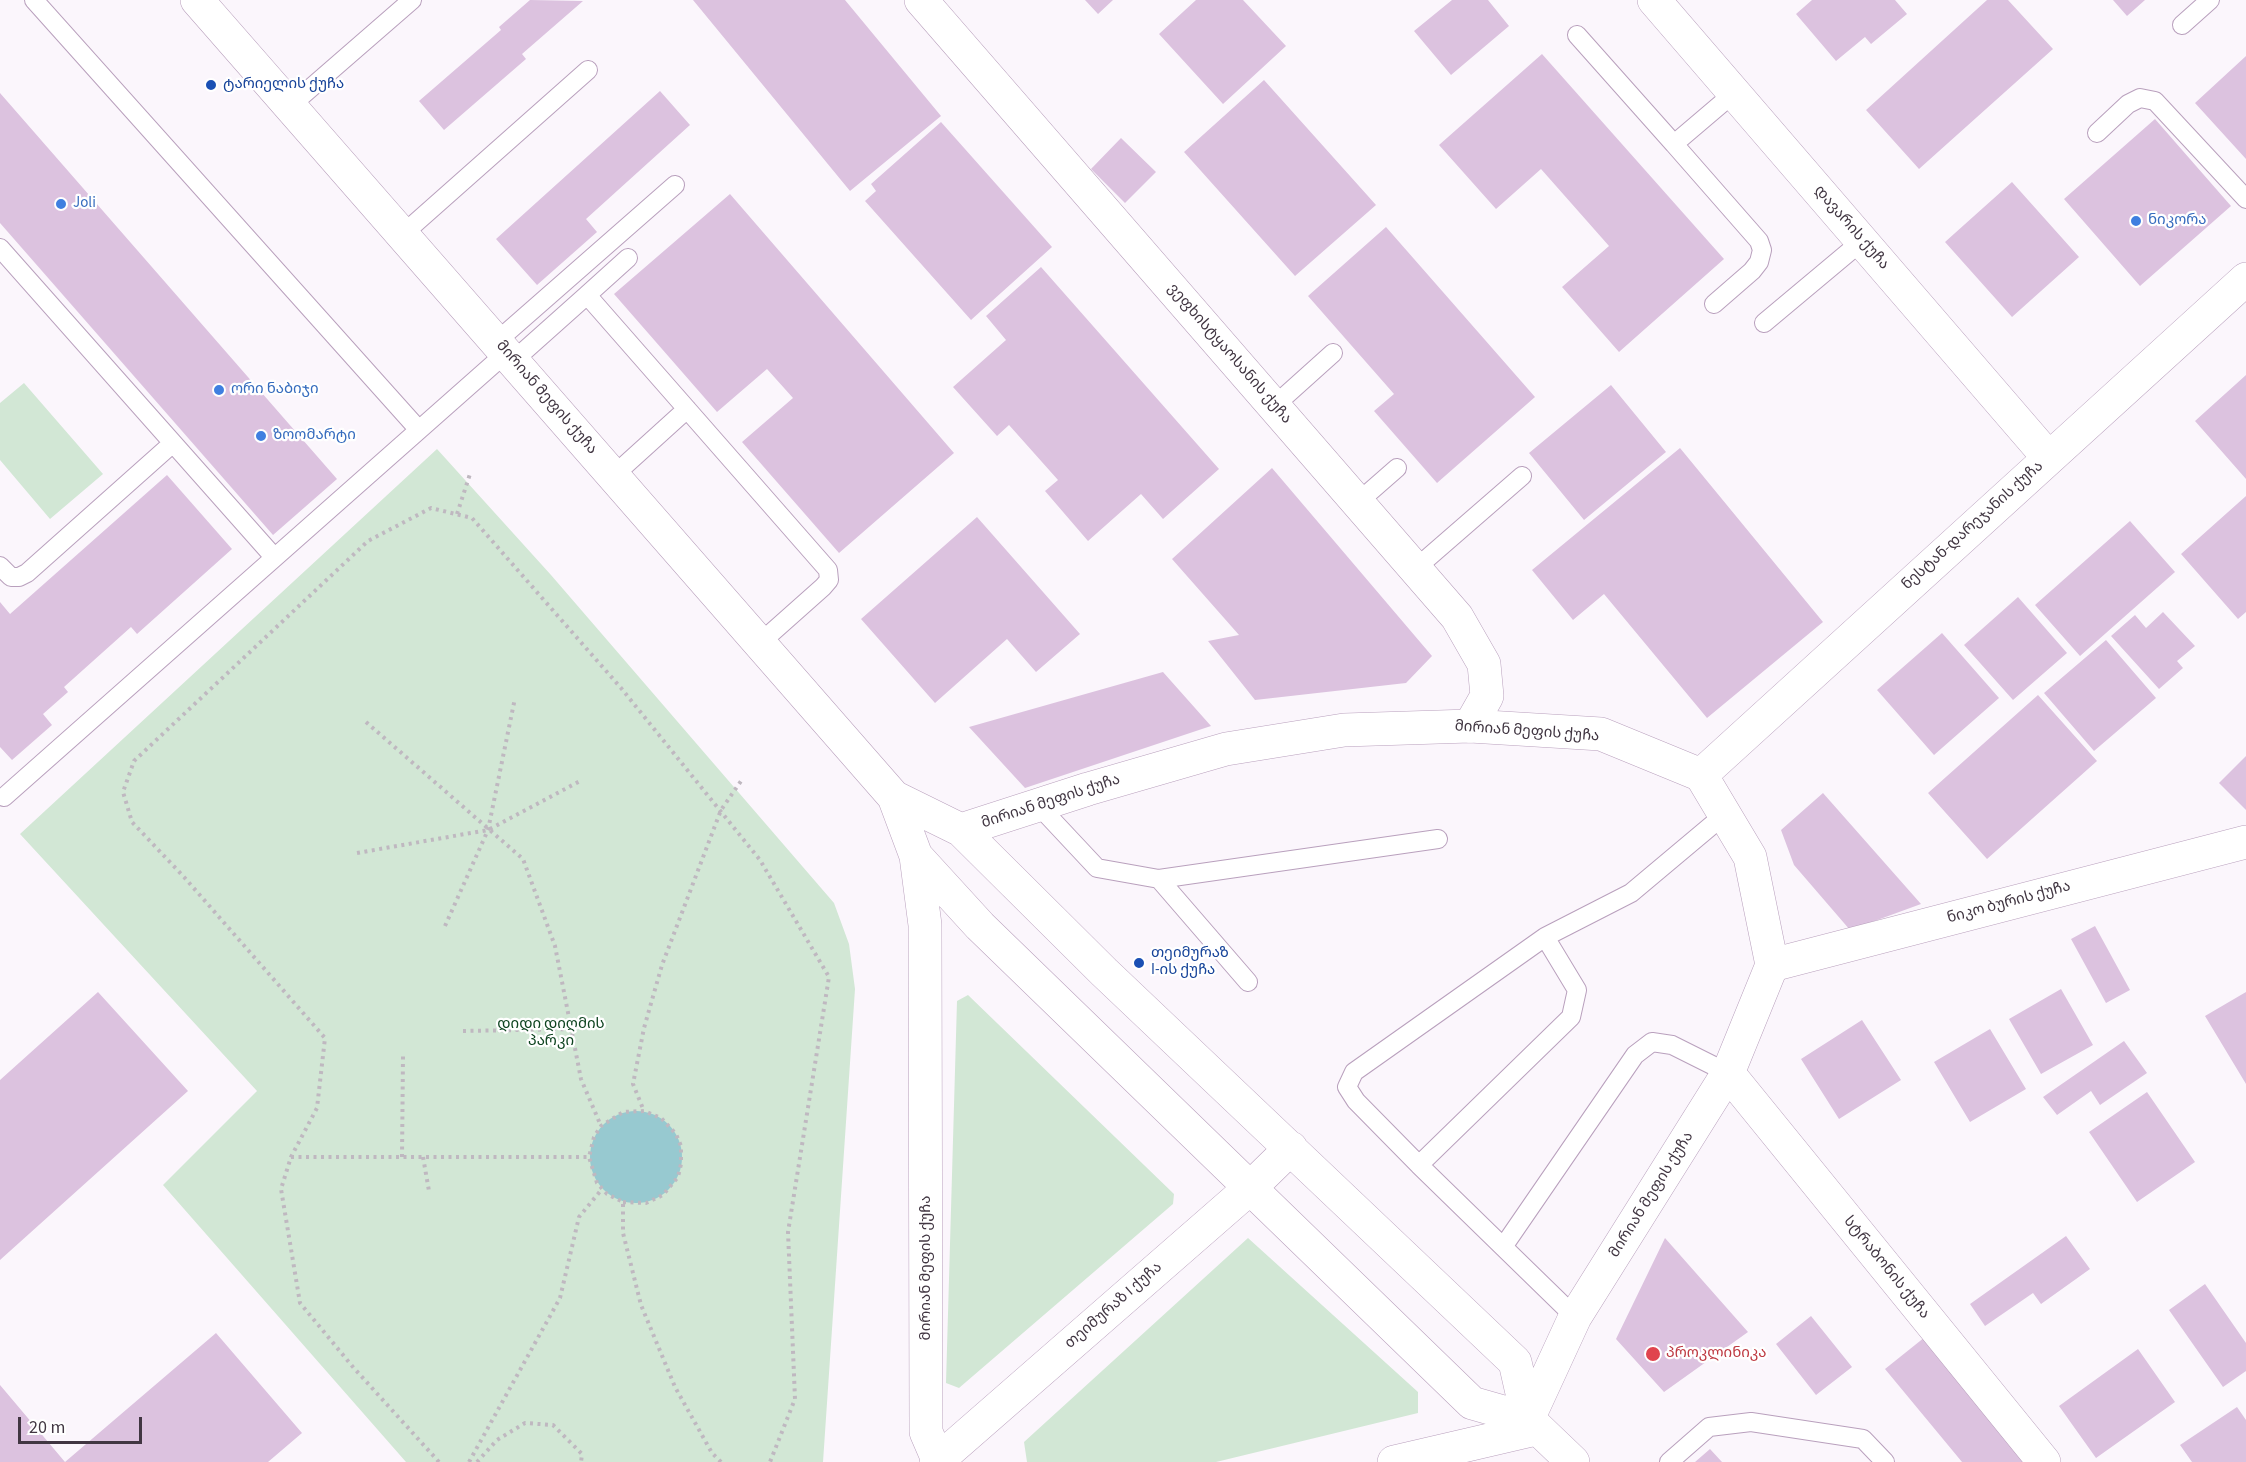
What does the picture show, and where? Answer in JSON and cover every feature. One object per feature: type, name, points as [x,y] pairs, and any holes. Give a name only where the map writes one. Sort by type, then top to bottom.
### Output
[{"type":"street","name":"მირიან მეფის ქუჩა","points":[[198,0],[894,797],[916,856],[925,925],[926,1432],[938,1462]]},
{"type":"street","name":"ვეფხისტყაოსანის ქუჩა","points":[[921,0],[1458,617],[1484,664],[1487,696],[1470,726]]},
{"type":"street","name":"დავარის ქუჩა","points":[[1654,0],[2048,457]]},
{"type":"street","name":"ნესტან-დარეჯანის ქუჩა","points":[[1701,775],[2246,279]]},
{"type":"street","name":"მირიან მეფის ქუჩა","points":[[961,830],[1226,749],[1344,730],[1470,726],[1601,734],[1701,775]]},
{"type":"street","points":[[1701,775],[1750,857],[1772,965]]},
{"type":"street","name":"მირიან მეფის ქუჩა","points":[[894,797],[961,830],[1104,972],[1515,1362],[1532,1424]]},
{"type":"street","name":"ნიკო ბურის ქუჩა","points":[[1772,965],[2246,842]]},
{"type":"street","name":"მირიან მეფის ქუჩა","points":[[916,856],[980,926],[1472,1403],[1532,1424],[1573,1462]]},
{"type":"street","name":"მირიან მეფის ქუჩა","points":[[1532,1424],[1575,1317],[1728,1073],[1772,965]]},
{"type":"street","name":"სტრაბონის ქუჩა","points":[[1728,1073],[2044,1462]]},
{"type":"street","name":"თეიმურაზ I ქუჩა","points":[[938,1462],[1250,1188],[1290,1148]]},
{"type":"street","points":[[1394,1462],[1532,1424]]},
{"type":"lane","points":[[34,0],[419,430]]},
{"type":"lane","points":[[290,106],[412,0]]},
{"type":"lane","points":[[2182,25],[2210,0]]},
{"type":"lane","points":[[1577,34],[1759,241],[1762,250],[1759,262],[1752,271],[1714,304]]},
{"type":"lane","points":[[403,234],[588,69]]},
{"type":"lane","points":[[1674,144],[1734,93]]},
{"type":"lane","points":[[2097,133],[2128,104],[2140,98],[2155,101],[2246,199]]},
{"type":"lane","points":[[4,797],[505,352],[675,186]]},
{"type":"lane","points":[[1764,322],[1862,241]]},
{"type":"lane","points":[[0,248],[274,557]]},
{"type":"lane","points":[[505,352],[587,295],[628,258]]},
{"type":"lane","points":[[587,295],[828,570],[829,580],[823,587],[760,643]]},
{"type":"lane","points":[[1274,406],[1333,353]]},
{"type":"lane","points":[[613,476],[687,409]]},
{"type":"lane","points":[[0,566],[11,577],[19,577],[27,573],[173,443]]},
{"type":"lane","points":[[1357,503],[1397,468]]},
{"type":"lane","points":[[1415,569],[1522,476]]},
{"type":"lane","points":[[1038,805],[1097,868],[1159,879],[1438,839]]},
{"type":"lane","points":[[1575,1317],[1419,1165],[1356,1101],[1347,1087],[1354,1072],[1545,937],[1631,893],[1724,814]]},
{"type":"lane","points":[[1159,879],[1248,982]]},
{"type":"lane","points":[[1419,1165],[1571,1017],[1577,990],[1545,937]]},
{"type":"lane","points":[[1503,1247],[1635,1055],[1652,1042],[1672,1045],[1728,1073]]},
{"type":"lane","points":[[1669,1462],[1709,1427],[1751,1422],[1863,1439],[1885,1462]]},
{"type":"path","points":[[457,514],[470,474]]},
{"type":"path","points":[[439,1462],[353,1367],[300,1302],[281,1189],[291,1157],[318,1108],[325,1038],[184,877],[132,822],[123,792],[134,761],[369,541],[431,508],[472,518],[536,588],[760,860],[829,977],[788,1232],[795,1399],[770,1462]]},
{"type":"path","points":[[445,926],[488,830],[515,698]]},
{"type":"path","points":[[366,722],[523,859],[555,946],[582,1079],[601,1126]]},
{"type":"path","points":[[357,853],[488,830],[582,780]]},
{"type":"path","points":[[644,1111],[633,1084],[644,1028],[662,965],[721,810],[741,781]]},
{"type":"path","points":[[463,1031],[573,1029]]},
{"type":"path","points":[[402,1157],[403,1056]]},
{"type":"path","points":[[644,1111],[661,1118],[676,1134],[681,1146],[681,1164],[678,1177],[663,1195],[646,1203],[623,1202],[602,1189],[592,1175],[589,1157],[594,1137],[601,1126],[623,1112],[644,1111]]},
{"type":"path","points":[[291,1157],[589,1157]]},
{"type":"path","points":[[423,1157],[429,1191]]},
{"type":"path","points":[[469,1462],[560,1298],[579,1217],[602,1189]]},
{"type":"path","points":[[623,1202],[622,1233],[641,1305],[675,1387],[712,1453],[721,1462]]},
{"type":"path","points":[[477,1462],[497,1440],[525,1423],[553,1425],[582,1454],[581,1462]]},
{"type":"green space","points":[[24,383],[103,474],[50,519],[0,460],[0,403]]},
{"type":"green space","name":"დიდი დიღმის პარკი","points":[[437,449],[551,575],[834,903],[849,944],[855,989],[823,1462],[406,1462],[163,1185],[257,1091],[20,834]]},
{"type":"green space","points":[[968,995],[1174,1194],[1173,1204],[959,1388],[946,1383],[957,1001]]},
{"type":"green space","points":[[1248,1238],[1418,1392],[1418,1413],[1216,1462],[1027,1462],[1024,1442]]},
{"type":"water","points":[[636,1111],[654,1114],[669,1124],[679,1139],[682,1157],[679,1175],[669,1190],[654,1200],[636,1203],[618,1200],[603,1190],[593,1175],[590,1157],[593,1139],[603,1124],[618,1114]]},
{"type":"building","points":[[530,0],[583,1],[522,54],[526,59],[444,130],[419,101],[501,30],[499,27]]},
{"type":"building","points":[[693,0],[845,0],[941,116],[850,191]]},
{"type":"building","points":[[1085,0],[1113,0],[1098,14]]},
{"type":"building","points":[[1196,0],[1243,0],[1286,46],[1223,104],[1159,34]]},
{"type":"building","points":[[1452,0],[1488,0],[1509,26],[1451,75],[1414,31]]},
{"type":"building","points":[[1812,0],[1895,0],[1907,14],[1871,44],[1865,37],[1836,61],[1796,14]]},
{"type":"building","points":[[1987,0],[2008,0],[2053,49],[1919,169],[1866,110]]},
{"type":"building","points":[[2113,0],[2145,0],[2127,16]]},
{"type":"building","points":[[1542,54],[1724,259],[1619,352],[1562,287],[1609,246],[1541,169],[1496,209],[1439,145]]},
{"type":"building","points":[[2246,56],[2246,159],[2195,103]]},
{"type":"building","points":[[1264,80],[1376,205],[1295,276],[1184,152]]},
{"type":"building","points":[[660,91],[690,125],[586,219],[597,232],[537,285],[496,239]]},
{"type":"building","points":[[0,93],[337,479],[273,535],[0,223]]},
{"type":"building","points":[[2155,119],[2231,206],[2140,286],[2064,199]]},
{"type":"building","points":[[941,122],[1052,247],[971,320],[865,201],[876,191],[871,184]]},
{"type":"building","points":[[1121,138],[1156,172],[1125,203],[1091,169]]},
{"type":"building","points":[[2012,182],[2079,257],[2012,317],[1945,242]]},
{"type":"building","points":[[730,194],[954,453],[839,553],[742,442],[793,398],[767,369],[717,412],[614,294]]},
{"type":"building","points":[[1386,227],[1535,397],[1437,483],[1374,411],[1394,394],[1308,296]]},
{"type":"building","points":[[1041,267],[1219,469],[1163,519],[1141,494],[1088,541],[1045,491],[1058,480],[1009,425],[997,436],[953,387],[1006,340],[986,316]]},
{"type":"building","points":[[2246,375],[2246,479],[2195,421]]},
{"type":"building","points":[[1611,385],[1666,452],[1584,520],[1529,453]]},
{"type":"building","points":[[1680,448],[1823,622],[1707,718],[1604,594],[1573,620],[1532,570]]},
{"type":"building","points":[[1272,468],[1432,656],[1406,683],[1255,700],[1208,641],[1239,635],[1172,559]]},
{"type":"building","points":[[167,475],[232,549],[137,634],[131,627],[64,687],[68,692],[43,714],[52,725],[12,760],[0,747],[0,602],[10,614]]},
{"type":"building","points":[[2246,496],[2246,612],[2238,619],[2181,554]]},
{"type":"building","points":[[977,517],[1080,634],[1036,672],[1007,639],[935,703],[861,619]]},
{"type":"building","points":[[2130,521],[2175,572],[2080,656],[2035,605]]},
{"type":"building","points":[[2018,597],[2067,653],[2013,700],[1964,645]]},
{"type":"building","points":[[2163,612],[2195,646],[2177,661],[2183,668],[2159,689],[2111,636],[2135,615],[2146,628]]},
{"type":"building","points":[[1942,633],[1999,698],[1934,755],[1877,690]]},
{"type":"building","points":[[2106,640],[2156,698],[2094,751],[2044,693]]},
{"type":"building","points":[[1163,672],[1211,726],[1025,788],[969,727]]},
{"type":"building","points":[[2038,695],[2097,761],[1987,859],[1928,793]]},
{"type":"building","points":[[2246,756],[2246,810],[2219,783]]},
{"type":"building","points":[[1823,793],[1921,904],[1850,930],[1794,865],[1781,830]]},
{"type":"building","points":[[2095,926],[2130,990],[2106,1003],[2071,939]]},
{"type":"building","points":[[2061,989],[2093,1045],[2041,1074],[2009,1019]]},
{"type":"building","points":[[98,992],[188,1091],[0,1260],[0,1080]]},
{"type":"building","points":[[2246,992],[2246,1084],[2205,1016]]},
{"type":"building","points":[[1862,1020],[1901,1080],[1839,1119],[1801,1059]]},
{"type":"building","points":[[1990,1029],[2026,1089],[1970,1122],[1934,1062]]},
{"type":"building","points":[[2124,1041],[2147,1073],[2100,1105],[2091,1091],[2057,1115],[2043,1097]]},
{"type":"building","points":[[2147,1092],[2195,1162],[2137,1202],[2089,1132]]},
{"type":"building","points":[[2066,1236],[2090,1269],[2041,1304],[2033,1293],[1985,1326],[1970,1304]]},
{"type":"building","points":[[1665,1238],[1748,1332],[1664,1392],[1616,1339]]},
{"type":"building","points":[[2205,1284],[2246,1343],[2246,1371],[2223,1387],[2169,1310]]},
{"type":"building","points":[[1811,1316],[1852,1367],[1816,1395],[1776,1344]]},
{"type":"building","points":[[216,1333],[302,1433],[268,1462],[65,1462]]},
{"type":"building","points":[[1930,1333],[2036,1462],[1962,1462],[1885,1369]]},
{"type":"building","points":[[2138,1349],[2175,1402],[2096,1458],[2059,1406]]},
{"type":"building","points":[[0,1385],[65,1462],[0,1462]]},
{"type":"building","points":[[2237,1407],[2246,1420],[2246,1462],[2192,1462],[2180,1445]]},
{"type":"building","points":[[1710,1449],[1722,1462],[1695,1462]]},
{"type":"place","name":"ტარიელის ქუჩა","points":[[211,85]]},
{"type":"place","name":"Joli","points":[[61,204]]},
{"type":"place","name":"ნიკორა","points":[[2136,221]]},
{"type":"place","name":"ორი ნაბიჯი","points":[[219,390]]},
{"type":"place","name":"ზოომარტი","points":[[261,436]]},
{"type":"place","name":"თეიმურაზ I-ის ქუჩა","points":[[1139,963]]},
{"type":"place","name":"პროკლინიკა","points":[[1653,1354]]}]
